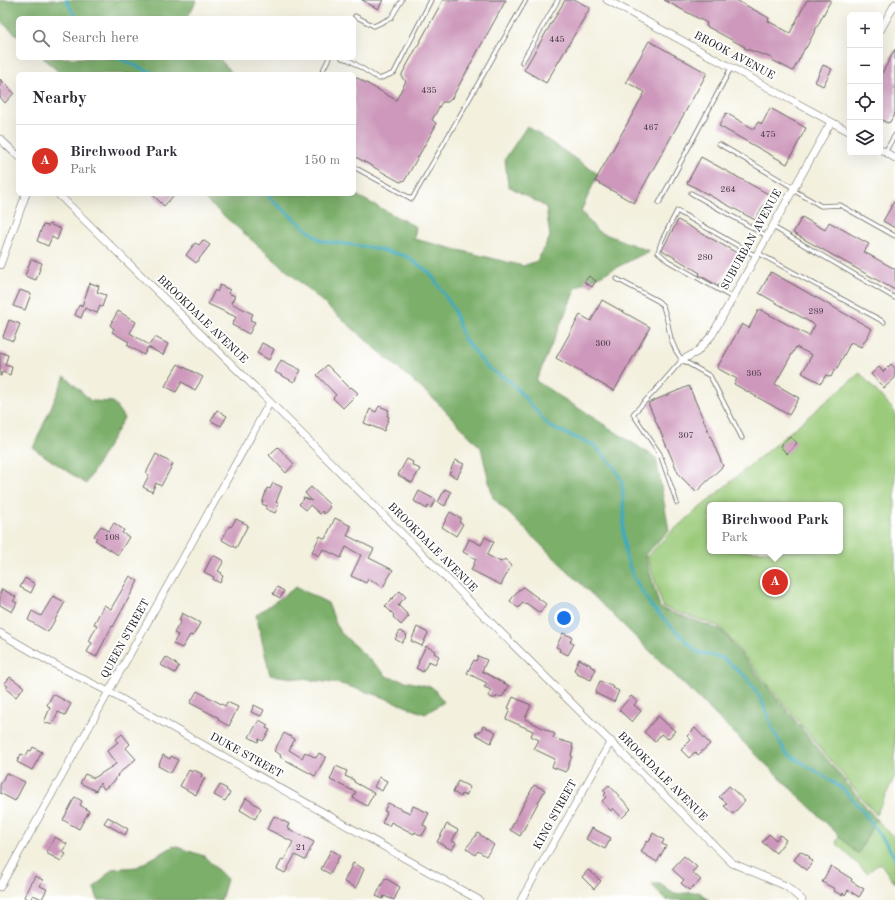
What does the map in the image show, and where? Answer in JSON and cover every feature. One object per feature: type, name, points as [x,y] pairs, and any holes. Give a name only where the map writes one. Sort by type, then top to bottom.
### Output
[{"type":"street","name":"BROOK AVENUE","points":[[607,0],[847,130]]},
{"type":"street","points":[[883,25],[895,4]]},
{"type":"street","name":"SUBURBAN AVENUE","points":[[682,360],[697,352],[712,335],[831,122]]},
{"type":"street","points":[[0,139],[16,154]]},
{"type":"street","points":[[883,151],[895,158]]},
{"type":"street","points":[[0,265],[25,196]]},
{"type":"street","name":"BROOKDALE AVENUE","points":[[60,196],[270,402],[732,863],[786,886],[802,900]]},
{"type":"street","name":"QUEEN STREET","points":[[0,887],[270,402]]},
{"type":"street","name":"DUKE STREET","points":[[0,633],[50,662],[109,692],[479,900]]},
{"type":"street","name":"KING STREET","points":[[521,900],[611,741]]},
{"type":"lane","points":[[356,17],[374,26],[391,18],[402,0]]},
{"type":"lane","points":[[349,60],[379,79],[394,73],[431,0]]},
{"type":"lane","points":[[356,168],[412,199],[526,0]]},
{"type":"lane","points":[[522,62],[558,0]]},
{"type":"lane","points":[[322,72],[328,60]]},
{"type":"lane","points":[[659,203],[731,68]]},
{"type":"lane","points":[[883,151],[895,135]]},
{"type":"lane","points":[[719,144],[821,206],[840,205],[895,236]]},
{"type":"lane","points":[[691,193],[767,236]]},
{"type":"lane","points":[[733,298],[668,261],[658,252],[662,240],[677,211],[884,322]]},
{"type":"lane","points":[[773,227],[895,298]]},
{"type":"lane","points":[[618,279],[658,301],[663,306],[671,339],[676,351],[682,360],[710,376],[742,438]]},
{"type":"lane","points":[[678,503],[660,454],[632,414],[682,360]]},
{"type":"green space","points":[[0,0],[197,0],[188,16],[16,16],[16,34],[0,21]]},
{"type":"green space","points":[[45,60],[221,60],[231,72],[59,72]]},
{"type":"green space","points":[[527,126],[598,174],[581,211],[597,231],[649,251],[576,288],[536,381],[656,458],[669,530],[645,555],[660,608],[721,630],[876,819],[858,854],[493,498],[481,448],[437,402],[201,196],[356,195],[416,227],[414,239],[523,266],[537,261],[550,237],[546,207],[508,186],[505,159]]},
{"type":"green space","points":[[860,373],[895,412],[895,776],[876,815],[720,627],[663,607],[647,556],[671,532]]},
{"type":"green space","points":[[65,376],[91,401],[113,402],[124,418],[86,484],[33,448]]},
{"type":"green space","points":[[296,587],[328,603],[339,631],[388,677],[432,687],[444,702],[425,714],[380,696],[341,684],[270,675],[256,615]]},
{"type":"green space","points":[[876,819],[895,838],[895,883],[880,863],[867,873],[836,843],[839,836],[858,854]]},
{"type":"green space","points":[[174,846],[204,856],[227,879],[221,900],[98,900],[94,888],[112,869],[137,867]]},
{"type":"green space","points":[[651,884],[660,884],[674,894],[699,892],[709,900],[666,900]]},
{"type":"building","points":[[362,0],[383,0],[378,9]]},
{"type":"building","points":[[443,0],[506,0],[452,98],[448,102],[442,102],[432,120],[436,123],[435,127],[405,180],[400,182],[356,157],[356,77],[396,100],[406,81],[402,78],[402,74]]},
{"type":"building","points":[[565,0],[576,0],[590,8],[546,83],[524,70]]},
{"type":"building","points":[[664,0],[736,0],[769,18],[768,21],[790,33],[807,0],[831,0],[793,71],[772,60],[772,58],[744,48],[745,47],[706,26],[707,23]]},
{"type":"building","points":[[649,41],[707,73],[634,203],[595,181],[645,92],[626,82]]},
{"type":"building","points":[[895,49],[895,113],[890,122],[887,123],[883,121],[883,71]]},
{"type":"building","points":[[823,65],[832,69],[823,86],[815,82]]},
{"type":"building","points":[[0,79],[14,93],[5,103],[0,97]]},
{"type":"building","points":[[770,108],[806,128],[787,164],[719,126],[726,113],[754,129],[758,122],[762,124]]},
{"type":"building","points":[[701,157],[770,195],[755,220],[687,183]]},
{"type":"building","points":[[154,196],[173,196],[164,206]]},
{"type":"building","points":[[895,200],[895,228],[883,221]]},
{"type":"building","points":[[802,217],[825,230],[829,222],[869,244],[864,252],[895,269],[895,290],[793,233]]},
{"type":"building","points":[[678,220],[737,253],[719,286],[699,275],[700,273],[662,250]]},
{"type":"building","points":[[49,224],[61,229],[57,240],[52,237],[48,246],[37,241],[43,225],[48,226]]},
{"type":"building","points":[[203,240],[210,245],[196,263],[186,255],[195,243],[199,245]]},
{"type":"building","points":[[31,259],[42,263],[36,280],[25,276]]},
{"type":"building","points":[[771,272],[872,329],[861,347],[851,342],[831,377],[826,375],[821,383],[802,373],[812,355],[796,347],[775,384],[799,398],[789,415],[734,384],[737,379],[717,368],[742,324],[749,328],[759,309],[809,336],[815,325],[759,293]]},
{"type":"building","points":[[589,276],[596,281],[592,287],[584,282]]},
{"type":"building","points":[[90,283],[99,286],[97,292],[106,295],[102,307],[100,306],[97,313],[85,308],[81,318],[75,315],[79,305],[82,306]]},
{"type":"building","points":[[220,285],[230,290],[228,293],[235,296],[231,303],[253,314],[250,320],[255,322],[249,334],[232,325],[236,317],[208,304],[215,290],[217,292]]},
{"type":"building","points":[[20,290],[31,294],[25,310],[13,306]]},
{"type":"building","points":[[602,300],[650,327],[614,391],[556,358],[580,315],[591,321]]},
{"type":"building","points":[[118,311],[136,322],[130,333],[149,345],[155,337],[168,344],[163,355],[148,347],[144,355],[127,345],[129,342],[112,332],[114,329],[110,325]]},
{"type":"building","points":[[9,320],[20,324],[13,341],[3,337]]},
{"type":"building","points":[[262,343],[274,349],[269,360],[257,353]]},
{"type":"building","points":[[0,352],[8,355],[5,365],[12,367],[10,375],[2,372],[0,376]]},
{"type":"building","points":[[281,360],[301,370],[294,382],[275,372]]},
{"type":"building","points":[[178,364],[203,377],[195,390],[182,382],[176,392],[165,386]]},
{"type":"building","points":[[891,364],[895,368],[895,378],[884,388],[871,374],[879,367],[883,372]]},
{"type":"building","points":[[327,365],[350,388],[351,387],[358,393],[343,408],[333,398],[336,395],[317,375]]},
{"type":"building","points":[[689,386],[723,466],[696,492],[679,475],[648,403]]},
{"type":"building","points":[[379,406],[389,410],[387,416],[389,417],[384,431],[364,423],[370,409],[376,412]]},
{"type":"building","points":[[217,410],[227,416],[221,426],[211,421]]},
{"type":"building","points":[[790,437],[797,443],[787,454],[780,446]]},
{"type":"building","points":[[278,447],[294,464],[286,473],[269,455]]},
{"type":"building","points":[[156,454],[173,464],[161,486],[156,483],[152,492],[143,487],[149,475],[146,473]]},
{"type":"building","points":[[407,459],[413,462],[412,465],[420,469],[412,483],[398,475]]},
{"type":"building","points":[[455,460],[464,464],[457,478],[449,474]]},
{"type":"building","points":[[273,483],[282,487],[276,502],[279,504],[275,513],[266,509],[267,506],[262,504],[267,488],[270,489]]},
{"type":"building","points":[[311,487],[329,504],[328,505],[330,507],[324,514],[322,511],[320,514],[310,505],[306,510],[299,504],[304,499],[303,497],[312,501],[305,493]]},
{"type":"building","points":[[445,489],[451,492],[445,506],[438,502]]},
{"type":"building","points":[[419,491],[436,500],[431,508],[428,506],[427,509],[414,501]]},
{"type":"building","points":[[450,512],[461,518],[459,522],[463,524],[456,536],[442,527]]},
{"type":"building","points":[[335,518],[351,526],[347,536],[374,549],[369,558],[393,570],[383,587],[368,579],[366,583],[351,576],[361,555],[346,547],[341,558],[323,549],[319,556],[312,552],[320,536],[325,539]]},
{"type":"building","points":[[236,519],[248,525],[236,548],[222,540],[229,526],[231,527]]},
{"type":"building","points":[[114,523],[124,530],[122,533],[129,537],[118,555],[95,540],[97,538],[94,536],[101,526],[109,531]]},
{"type":"building","points":[[485,537],[494,542],[487,555],[501,562],[505,559],[511,566],[501,585],[471,570],[476,559],[463,552],[469,539],[481,545]]},
{"type":"building","points":[[213,555],[224,561],[218,571],[222,573],[221,575],[223,576],[220,583],[213,579],[214,577],[204,572]]},
{"type":"building","points":[[130,576],[138,581],[96,657],[87,652],[92,643],[89,641],[97,625],[94,624],[104,605],[111,609]]},
{"type":"building","points":[[25,578],[35,584],[31,593],[20,587]]},
{"type":"building","points":[[277,587],[284,591],[280,598],[273,594]]},
{"type":"building","points":[[523,587],[546,604],[540,613],[526,603],[523,603],[518,608],[510,601],[519,589],[520,590]]},
{"type":"building","points":[[2,589],[16,597],[13,601],[17,603],[12,612],[0,605],[0,593]]},
{"type":"building","points":[[400,591],[406,597],[398,605],[409,616],[401,625],[385,606]]},
{"type":"building","points":[[53,596],[65,602],[48,632],[28,620],[32,611],[41,616]]},
{"type":"building","points":[[182,613],[200,623],[193,636],[190,635],[182,648],[173,644],[178,635],[174,633],[181,621],[179,620]]},
{"type":"building","points":[[417,627],[428,633],[422,646],[411,641]]},
{"type":"building","points":[[400,631],[407,635],[402,643],[395,639]]},
{"type":"building","points":[[563,633],[572,637],[570,642],[574,644],[568,655],[559,651],[560,649],[556,647]]},
{"type":"building","points":[[426,646],[435,651],[434,653],[439,656],[435,664],[429,661],[423,672],[416,668]]},
{"type":"building","points":[[478,656],[487,660],[482,671],[509,686],[502,697],[497,696],[496,698],[492,698],[488,696],[491,690],[484,687],[487,683],[467,673]]},
{"type":"building","points":[[166,657],[179,666],[175,673],[161,665]]},
{"type":"building","points":[[579,659],[596,669],[591,680],[577,674],[578,673],[574,670]]},
{"type":"building","points":[[10,677],[24,687],[16,697],[6,689],[8,686],[4,684]]},
{"type":"building","points":[[600,681],[614,687],[613,688],[619,691],[614,702],[595,693]]},
{"type":"building","points":[[197,691],[225,706],[227,702],[238,707],[229,726],[218,720],[219,718],[190,703]]},
{"type":"building","points":[[53,694],[71,704],[65,715],[58,712],[52,725],[44,722],[50,708],[47,705]]},
{"type":"building","points":[[631,696],[637,701],[634,705],[641,711],[632,722],[619,710]]},
{"type":"building","points":[[513,697],[531,705],[525,719],[555,734],[553,738],[573,744],[572,756],[566,772],[552,767],[555,759],[534,749],[539,740],[531,736],[533,731],[506,719],[510,709],[508,708]]},
{"type":"building","points":[[254,705],[264,710],[261,716],[251,712]]},
{"type":"building","points":[[658,716],[675,731],[668,739],[661,734],[655,742],[644,732]]},
{"type":"building","points":[[259,720],[268,725],[266,728],[270,730],[263,741],[259,739],[258,742],[249,737]]},
{"type":"building","points":[[483,726],[496,732],[491,743],[475,734],[481,731]]},
{"type":"building","points":[[695,728],[710,744],[698,755],[695,752],[689,758],[681,750],[691,740],[687,736]]},
{"type":"building","points":[[284,733],[295,739],[289,750],[302,758],[305,752],[316,758],[319,753],[326,757],[315,776],[280,757],[281,755],[274,751]]},
{"type":"building","points":[[122,734],[130,744],[126,748],[136,759],[117,775],[118,776],[115,778],[116,780],[104,789],[100,783],[96,791],[80,783],[85,774],[94,778],[116,764],[107,751],[118,742],[116,739]]},
{"type":"building","points":[[33,747],[42,752],[32,770],[17,762],[21,754],[26,756],[29,750],[31,751]]},
{"type":"building","points":[[163,755],[170,759],[171,756],[178,760],[171,773],[158,766]]},
{"type":"building","points":[[336,766],[347,771],[345,776],[374,793],[367,806],[353,798],[356,792],[330,780]]},
{"type":"building","points":[[189,770],[193,772],[194,770],[202,774],[201,777],[205,778],[196,795],[180,786]]},
{"type":"building","points":[[6,773],[25,782],[15,801],[0,793],[0,785]]},
{"type":"building","points":[[379,777],[387,781],[382,791],[374,787]]},
{"type":"building","points":[[458,781],[470,787],[466,796],[462,794],[461,797],[453,792]]},
{"type":"building","points":[[220,785],[227,789],[226,790],[230,793],[225,801],[214,795]]},
{"type":"building","points":[[534,785],[545,790],[520,836],[510,830]]},
{"type":"building","points":[[609,785],[631,809],[622,818],[613,808],[611,811],[602,801],[606,797],[604,795],[606,793],[603,790]]},
{"type":"building","points":[[729,786],[745,801],[733,814],[724,806],[727,803],[719,797]]},
{"type":"building","points":[[75,797],[82,801],[80,805],[89,811],[79,829],[63,820]]},
{"type":"building","points":[[246,798],[261,808],[255,819],[240,810]]},
{"type":"building","points":[[388,803],[410,813],[413,806],[429,813],[423,825],[427,827],[422,836],[415,832],[414,834],[391,822],[389,826],[382,823],[387,812],[384,811]]},
{"type":"building","points":[[274,816],[289,824],[287,828],[314,842],[305,860],[295,855],[285,873],[277,869],[282,859],[284,860],[293,842],[267,829]]},
{"type":"building","points":[[108,817],[128,829],[125,835],[104,823]]},
{"type":"building","points":[[447,824],[458,830],[452,841],[456,843],[452,850],[437,842]]},
{"type":"building","points":[[592,828],[611,838],[605,849],[586,839]]},
{"type":"building","points":[[478,833],[494,845],[486,856],[478,851],[475,855],[466,848]]},
{"type":"building","points":[[653,833],[664,840],[662,844],[666,846],[657,862],[641,852],[647,841],[649,842]]},
{"type":"building","points":[[769,834],[776,840],[780,835],[786,840],[776,853],[762,842]]},
{"type":"building","points":[[55,837],[67,844],[62,852],[66,854],[61,861],[46,853]]},
{"type":"building","points":[[331,850],[340,855],[330,874],[321,869]]},
{"type":"building","points":[[800,851],[810,857],[809,859],[813,861],[807,870],[794,860]]},
{"type":"building","points":[[684,856],[697,867],[692,872],[701,880],[689,890],[681,883],[684,880],[672,869]]},
{"type":"building","points":[[353,863],[364,869],[356,888],[344,882]]},
{"type":"building","points":[[831,866],[852,879],[851,881],[864,889],[859,897],[848,890],[845,895],[843,893],[842,895],[834,891],[835,889],[822,882]]},
{"type":"building","points":[[588,870],[601,881],[594,889],[582,877]]},
{"type":"building","points":[[35,876],[43,880],[40,886],[47,889],[42,899],[33,895],[30,900],[24,897]]},
{"type":"building","points":[[385,878],[400,887],[394,900],[384,896],[383,899],[376,896]]},
{"type":"waterway","points":[[66,0],[76,16]]},
{"type":"waterway","points":[[123,60],[150,72]]},
{"type":"waterway","points":[[269,196],[321,241],[368,247],[406,256],[430,273],[453,308],[464,339],[488,368],[512,383],[550,427],[594,445],[613,465],[622,481],[624,514],[623,532],[626,557],[634,578],[651,606],[697,652],[723,658],[747,678],[761,699],[773,730],[786,753],[844,790],[862,810],[888,846],[895,859]]},
{"type":"place","name":"Birchwood Park","points":[[775,582]]}]
